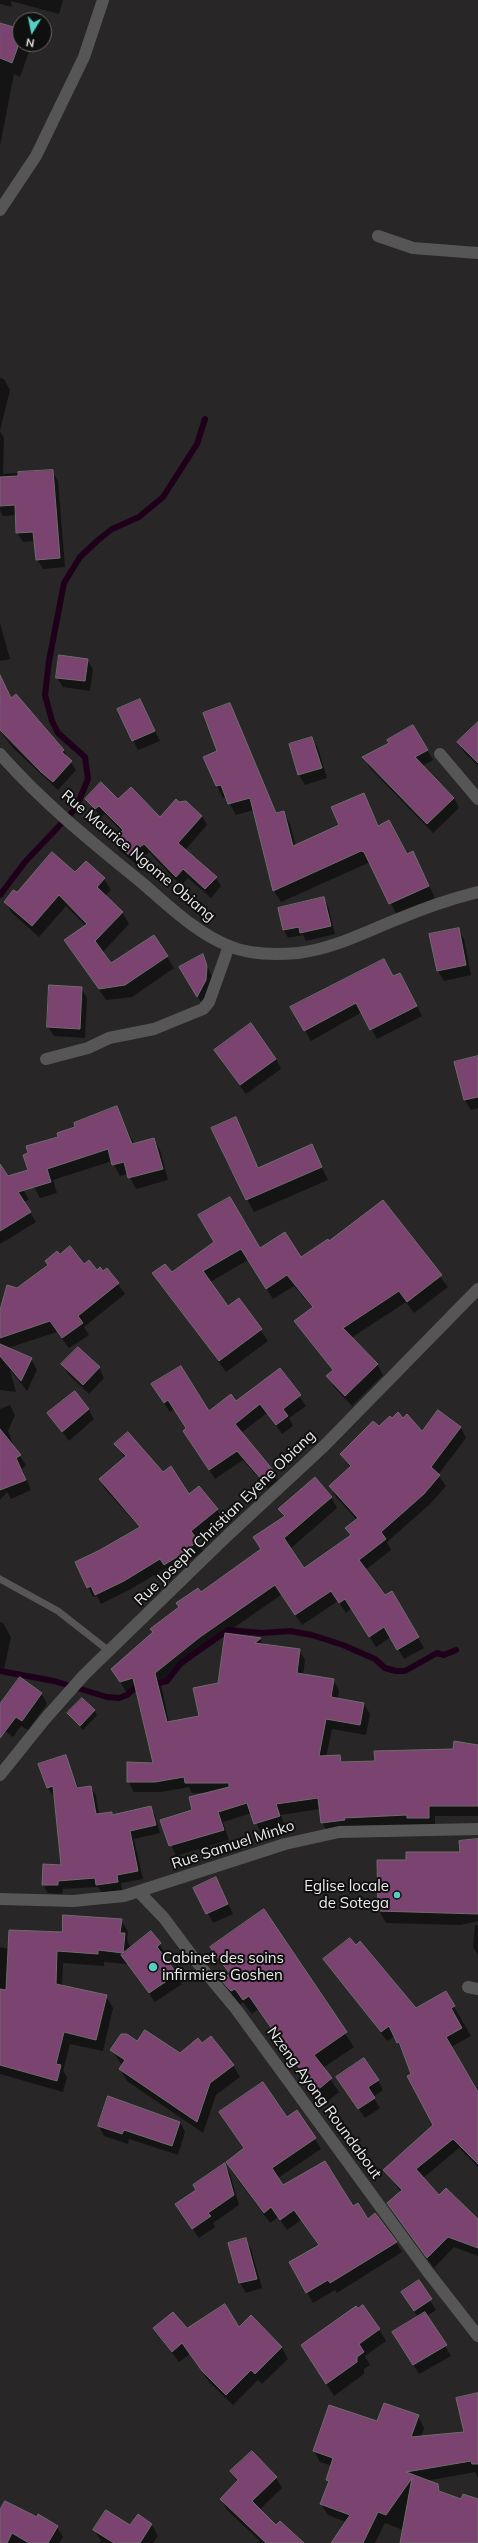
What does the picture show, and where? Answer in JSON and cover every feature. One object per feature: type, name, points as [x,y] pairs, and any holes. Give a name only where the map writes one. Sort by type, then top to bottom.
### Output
[{"type":"street","points":[[0,210],[36,156],[84,57],[103,0]]},
{"type":"street","points":[[378,236],[413,248],[478,253]]},
{"type":"street","name":"Rue Maurice Ngome Obiang","points":[[0,754],[22,779],[77,829],[180,914],[207,934],[229,946],[252,953],[275,954],[323,948],[432,906],[478,892]]},
{"type":"street","points":[[440,754],[478,799]]},
{"type":"street","points":[[46,1059],[88,1048],[109,1038],[154,1029],[203,1009],[209,1002],[229,946]]},
{"type":"street","name":"Rue Joseph Christian Eyene Obiang","points":[[0,1775],[84,1675],[204,1557],[324,1446],[478,1289]]},
{"type":"street","name":"Rue Samuel Minko","points":[[0,1899],[73,1901],[124,1896],[285,1844],[339,1832],[478,1829]]},
{"type":"street","name":"Nzeng Ayong Roundabout","points":[[139,1892],[164,1918],[196,1961],[236,2009],[428,2272],[478,2336]]},
{"type":"lane","points":[[0,1579],[58,1612],[109,1651]]},
{"type":"building","points":[[0,23],[12,27],[12,52],[16,52],[12,63],[0,58]]},
{"type":"building","points":[[53,470],[60,558],[36,560],[33,532],[16,533],[15,505],[0,506],[0,477],[18,476],[18,472]]},
{"type":"building","points":[[59,655],[88,659],[85,681],[56,678]]},
{"type":"building","points":[[0,675],[11,698],[16,694],[64,750],[62,752],[72,761],[53,782],[41,772],[0,730]]},
{"type":"building","points":[[140,699],[155,731],[132,741],[117,709]]},
{"type":"building","points":[[230,703],[276,813],[284,811],[293,846],[339,825],[331,807],[364,793],[378,826],[389,820],[407,854],[413,851],[429,886],[389,904],[364,852],[361,851],[273,891],[250,798],[228,804],[221,785],[216,786],[203,757],[217,751],[203,713]]},
{"type":"building","points":[[478,722],[478,763],[457,742]]},
{"type":"building","points":[[413,725],[428,750],[415,757],[454,798],[427,824],[362,757],[389,743],[387,740]]},
{"type":"building","points":[[312,737],[322,768],[298,775],[289,744]]},
{"type":"building","points":[[101,782],[118,799],[131,787],[160,817],[176,799],[179,802],[186,801],[202,816],[178,843],[217,877],[205,889],[183,869],[176,877],[144,844],[140,847],[139,846],[130,856],[113,840],[123,830],[99,806],[95,809],[85,799]]},
{"type":"building","points":[[52,852],[75,872],[86,861],[105,878],[97,887],[123,912],[95,941],[111,963],[154,935],[168,956],[125,985],[99,989],[64,940],[87,924],[59,895],[32,926],[4,902],[13,890],[17,892]]},
{"type":"building","points":[[324,897],[331,926],[300,933],[299,927],[283,930],[278,908]]},
{"type":"building","points":[[459,928],[466,965],[437,971],[429,934]]},
{"type":"building","points":[[203,954],[207,966],[206,980],[197,997],[179,967]]},
{"type":"building","points":[[384,959],[393,976],[400,973],[417,1006],[370,1030],[356,1003],[304,1031],[290,1007]]},
{"type":"building","points":[[49,985],[82,987],[80,1029],[47,1027]]},
{"type":"building","points":[[251,1023],[276,1059],[240,1085],[214,1050]]},
{"type":"building","points":[[478,1056],[478,1097],[464,1100],[454,1062]]},
{"type":"building","points":[[117,1106],[132,1144],[154,1138],[163,1169],[128,1178],[124,1162],[112,1165],[108,1149],[47,1169],[51,1182],[18,1192],[31,1212],[0,1231],[0,1164],[8,1176],[28,1170],[23,1155],[28,1153],[26,1146],[58,1137],[57,1133],[75,1127],[74,1123]]},
{"type":"building","points":[[236,1117],[258,1168],[312,1144],[322,1167],[246,1200],[211,1128]]},
{"type":"building","points":[[230,1197],[260,1248],[285,1232],[301,1257],[328,1239],[329,1241],[383,1200],[442,1275],[407,1302],[399,1291],[343,1328],[378,1364],[345,1396],[326,1376],[333,1370],[294,1321],[313,1307],[287,1275],[266,1289],[241,1249],[203,1271],[228,1306],[239,1298],[262,1329],[219,1361],[152,1273],[165,1264],[172,1272],[214,1242],[198,1215]]},
{"type":"building","points":[[70,1246],[84,1264],[89,1260],[97,1270],[100,1267],[103,1271],[107,1268],[119,1283],[78,1316],[83,1323],[62,1338],[50,1321],[0,1338],[0,1310],[7,1285],[17,1288],[48,1265],[45,1261],[57,1251],[60,1254]]},
{"type":"building","points":[[0,1344],[32,1358],[21,1381],[0,1356]]},
{"type":"building","points":[[78,1347],[100,1367],[83,1385],[61,1364]]},
{"type":"building","points":[[181,1366],[209,1411],[231,1394],[236,1401],[280,1368],[301,1395],[283,1409],[288,1416],[276,1425],[260,1404],[235,1424],[273,1470],[262,1480],[237,1451],[209,1470],[183,1431],[186,1428],[168,1400],[164,1403],[151,1384]]},
{"type":"building","points":[[75,1391],[89,1409],[62,1432],[47,1413]]},
{"type":"building","points":[[438,1410],[461,1427],[431,1467],[440,1475],[424,1494],[381,1532],[386,1539],[359,1560],[385,1595],[392,1591],[419,1637],[397,1650],[384,1627],[369,1637],[345,1599],[339,1603],[331,1591],[295,1615],[275,1585],[200,1637],[155,1673],[167,1722],[199,1716],[193,1688],[218,1683],[225,1633],[261,1638],[255,1643],[300,1649],[297,1673],[334,1679],[331,1697],[364,1703],[360,1725],[326,1719],[319,1756],[340,1755],[341,1762],[375,1761],[374,1751],[453,1749],[454,1741],[478,1745],[478,1806],[429,1806],[429,1818],[407,1818],[407,1815],[344,1818],[345,1820],[321,1823],[318,1798],[276,1804],[280,1816],[254,1824],[247,1803],[218,1812],[224,1830],[169,1846],[160,1820],[192,1810],[189,1797],[229,1787],[229,1783],[185,1783],[184,1777],[155,1782],[127,1782],[127,1762],[153,1763],[133,1678],[120,1682],[111,1669],[153,1632],[150,1629],[179,1607],[176,1603],[198,1588],[201,1592],[261,1549],[253,1537],[285,1516],[278,1509],[315,1477],[332,1497],[284,1538],[304,1568],[351,1535],[345,1528],[358,1518],[329,1486],[351,1466],[340,1454],[373,1421],[379,1426],[390,1416],[392,1418],[398,1412],[403,1418],[407,1414],[422,1431]]},
{"type":"building","points":[[0,1429],[21,1455],[16,1458],[26,1480],[0,1490]]},
{"type":"building","points":[[128,1432],[163,1472],[171,1466],[189,1494],[199,1486],[218,1509],[191,1531],[198,1541],[180,1555],[164,1565],[160,1559],[124,1581],[95,1595],[91,1586],[87,1588],[75,1562],[100,1550],[140,1527],[99,1479],[126,1456],[114,1444]]},
{"type":"building","points":[[20,1677],[42,1693],[22,1721],[16,1717],[0,1738],[0,1704]]},
{"type":"building","points":[[82,1698],[95,1710],[80,1726],[67,1713]]},
{"type":"building","points":[[66,1755],[77,1788],[91,1786],[96,1814],[112,1812],[112,1815],[151,1806],[156,1825],[130,1831],[138,1871],[117,1875],[118,1882],[96,1885],[95,1878],[58,1881],[58,1885],[42,1885],[43,1864],[61,1865],[53,1786],[47,1788],[38,1764]]},
{"type":"building","points":[[478,1839],[478,1914],[378,1911],[377,1860],[406,1860],[406,1852],[460,1852],[459,1841]]},
{"type":"building","points":[[216,1877],[228,1904],[206,1914],[193,1888]]},
{"type":"building","points":[[264,1909],[347,2032],[314,2055],[332,2078],[314,2093],[301,2077],[304,2075],[249,1996],[243,2000],[235,1989],[231,1991],[221,1980],[230,1974],[210,1947]]},
{"type":"building","points":[[63,1915],[122,1919],[120,1933],[125,1933],[123,1953],[98,1950],[98,1954],[57,1951],[56,1984],[107,1995],[96,2040],[64,2032],[56,2064],[61,2065],[57,2081],[0,2065],[0,1989],[6,1990],[9,1930],[62,1932]]},
{"type":"building","points":[[151,1931],[161,1943],[157,1947],[177,1974],[149,1993],[121,1955]]},
{"type":"building","points":[[350,1938],[356,1945],[360,1941],[416,2008],[446,1991],[455,2006],[451,2008],[462,2028],[446,2037],[478,2092],[478,2164],[453,2139],[416,2169],[439,2195],[446,2188],[478,2219],[478,2248],[448,2237],[427,2258],[387,2203],[402,2190],[383,2170],[433,2125],[407,2076],[411,2074],[399,2042],[397,2043],[389,2026],[381,2032],[323,1959]]},
{"type":"building","points":[[145,2030],[180,2053],[198,2038],[202,2043],[211,2036],[234,2065],[210,2083],[197,2122],[119,2069],[125,2060],[110,2050],[121,2034],[127,2034],[137,2041]]},
{"type":"building","points":[[364,2058],[379,2080],[368,2087],[375,2098],[358,2109],[336,2077]]},
{"type":"building","points":[[263,2082],[287,2117],[297,2110],[316,2138],[272,2168],[283,2185],[325,2161],[353,2206],[358,2203],[368,2219],[375,2213],[397,2242],[330,2283],[328,2280],[306,2293],[289,2262],[319,2245],[294,2210],[280,2220],[271,2207],[264,2213],[226,2162],[244,2148],[219,2112]]},
{"type":"building","points":[[108,2096],[180,2122],[172,2146],[124,2130],[122,2134],[98,2126]]},
{"type":"building","points":[[225,2163],[234,2195],[208,2213],[211,2216],[192,2229],[175,2204],[196,2190],[193,2185]]},
{"type":"building","points":[[246,2238],[257,2279],[239,2283],[228,2243]]},
{"type":"building","points":[[419,2280],[432,2299],[414,2311],[401,2292]]},
{"type":"building","points":[[225,2304],[239,2327],[251,2315],[282,2347],[255,2374],[251,2370],[226,2395],[202,2371],[182,2343],[172,2352],[153,2328],[173,2312],[187,2328]]},
{"type":"building","points":[[363,2305],[380,2329],[359,2344],[364,2352],[357,2357],[357,2362],[326,2384],[301,2345],[356,2306],[358,2308]]},
{"type":"building","points":[[425,2312],[447,2345],[413,2365],[392,2332]]},
{"type":"building","points":[[478,2393],[478,2464],[472,2464],[471,2461],[406,2472],[438,2484],[439,2491],[461,2499],[463,2494],[478,2499],[478,2543],[400,2543],[412,2478],[386,2515],[378,2512],[363,2543],[331,2543],[350,2515],[320,2504],[329,2481],[326,2480],[333,2458],[313,2451],[329,2405],[377,2421],[384,2403],[419,2415],[411,2437],[464,2432],[456,2398]]},
{"type":"building","points":[[252,2451],[277,2477],[252,2501],[276,2525],[280,2521],[304,2543],[266,2543],[220,2499],[238,2480],[230,2471]]},
{"type":"building","points":[[5,2501],[37,2517],[38,2514],[58,2526],[48,2543],[29,2543],[12,2533],[7,2543],[0,2543],[0,2510]]},
{"type":"building","points":[[106,2510],[130,2525],[138,2514],[152,2524],[140,2543],[114,2543],[93,2530]]},
{"type":"waterway","points":[[0,895],[25,862],[76,808],[88,779],[85,757],[58,733],[52,721],[45,695],[49,661],[64,583],[80,557],[97,541],[112,529],[139,517],[163,497],[197,444],[205,419]]},
{"type":"waterway","points":[[0,1671],[54,1681],[107,1697],[119,1698],[127,1695],[135,1688],[167,1681],[181,1663],[228,1630],[262,1633],[290,1631],[312,1635],[343,1645],[375,1659],[385,1668],[396,1671],[405,1671],[437,1653],[444,1655],[456,1650]]},
{"type":"place","name":"Eglise locale de Sotega","points":[[397,1895]]},
{"type":"place","name":"Cabinet des soins infirmiers Goshen","points":[[153,1967]]}]
